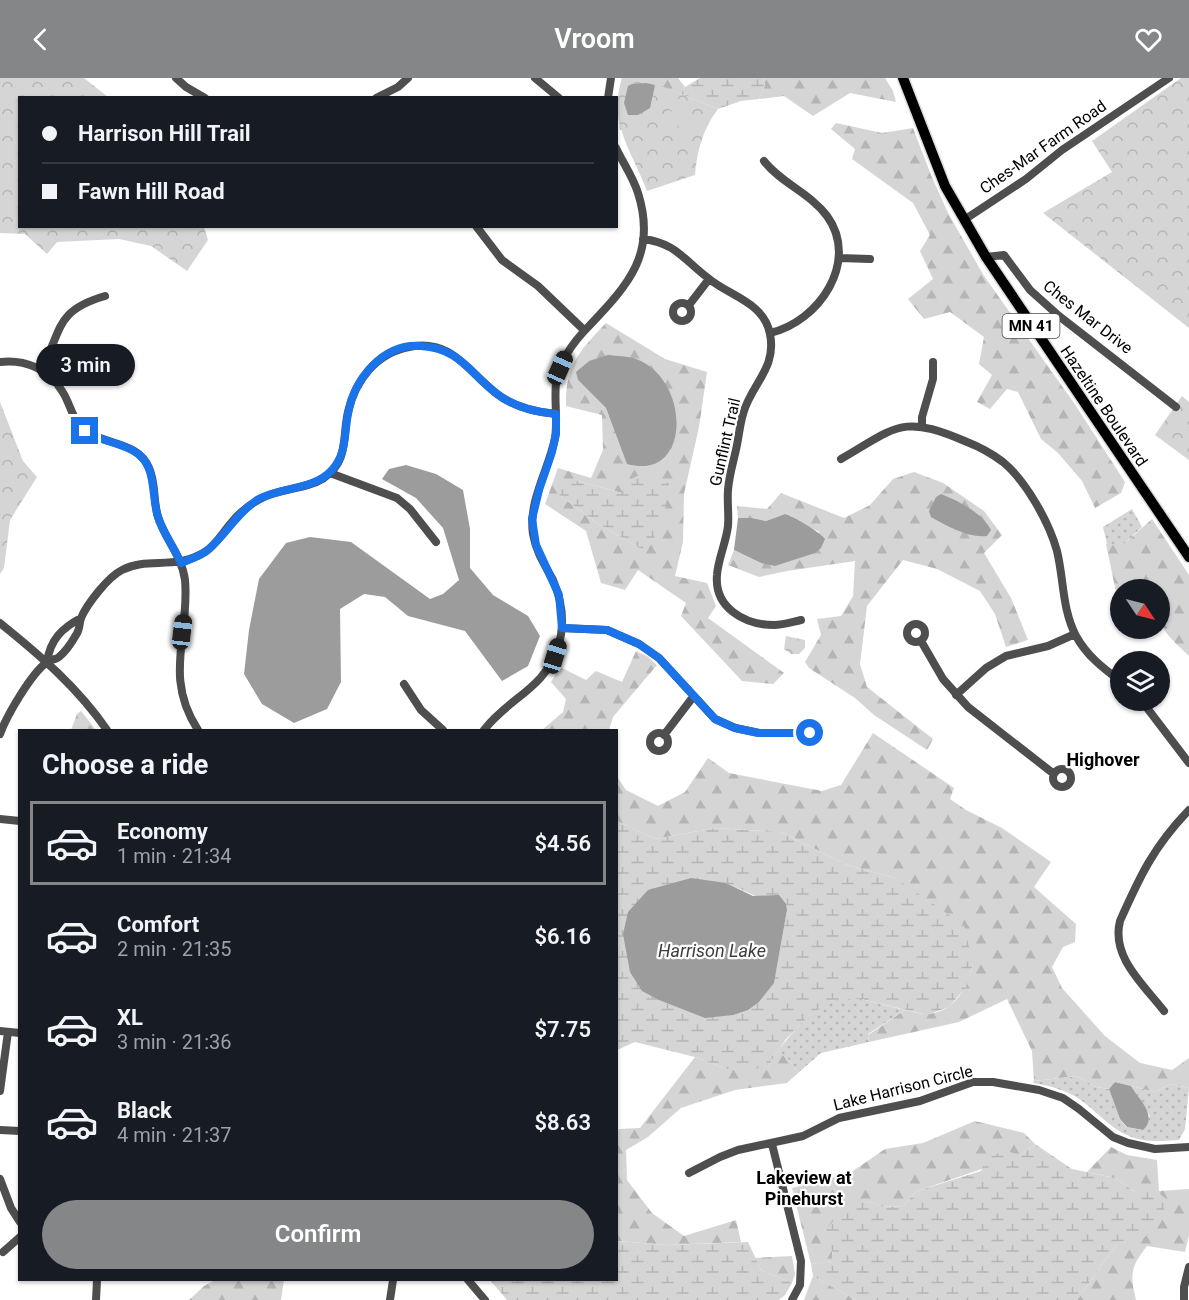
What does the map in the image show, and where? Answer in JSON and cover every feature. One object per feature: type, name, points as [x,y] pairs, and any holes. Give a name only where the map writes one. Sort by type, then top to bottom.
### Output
[{"type":"main road","name":"Hazeltine Boulevard","points":[[903,78],[945,186],[986,257],[1189,557]]},
{"type":"street","points":[[176,78],[202,96]]},
{"type":"street","points":[[380,96],[398,87],[408,78]]},
{"type":"street","points":[[535,78],[557,96]]},
{"type":"street","points":[[608,96],[611,78]]},
{"type":"street","name":"Ches-Mar Farm Road","points":[[964,220],[1169,78]]},
{"type":"street","points":[[485,729],[541,679],[555,656],[562,628],[559,595],[536,545],[532,519],[556,434],[556,383],[560,368],[567,353],[584,330],[624,289],[638,264],[643,239],[642,207],[638,192],[618,152]]},
{"type":"street","points":[[643,239],[672,247],[688,258],[708,279],[751,305],[761,315],[770,333],[795,322],[820,300],[834,278],[839,258],[834,230],[826,214],[807,197],[773,173],[764,161]]},
{"type":"street","points":[[478,228],[502,260],[538,286],[584,330]]},
{"type":"street","name":"Ches Mar Drive","points":[[986,257],[1004,255],[1030,290],[1176,407]]},
{"type":"street","points":[[839,258],[870,259]]},
{"type":"street","points":[[689,305],[708,279]]},
{"type":"street","points":[[40,369],[64,318],[80,305],[105,296]]},
{"type":"street","name":"Gunflint Trail","points":[[770,333],[769,364],[752,391],[743,414],[728,490],[727,539],[718,565],[717,580],[722,600],[728,609],[743,620],[776,626],[801,620]]},
{"type":"street","points":[[0,734],[9,711],[47,662],[59,657],[78,633],[81,618],[103,586],[121,570],[145,563],[181,563],[195,558],[209,550],[243,510],[258,500],[272,493],[316,482],[330,473],[343,452],[348,414],[359,382],[376,362],[387,355],[411,346],[432,347],[452,354],[463,361],[498,395],[528,410],[556,414]]},
{"type":"street","points":[[0,362],[17,361],[40,369],[63,392],[74,418],[85,431],[101,440],[129,447],[139,454],[149,467],[158,518],[181,563],[186,594],[179,652],[180,685],[189,714],[197,729]]},
{"type":"street","points":[[922,426],[922,417],[933,379],[933,362]]},
{"type":"street","points":[[841,459],[882,433],[897,427],[922,426],[954,436],[987,451],[1004,463],[1018,477],[1043,517],[1057,552],[1064,604],[1075,634],[1090,657],[1110,673]]},
{"type":"street","points":[[330,473],[397,498],[410,509],[436,542]]},
{"type":"street","points":[[47,662],[49,648],[66,626],[81,618]]},
{"type":"street","points":[[0,623],[47,662],[85,701],[106,729]]},
{"type":"street","points":[[562,628],[607,630],[639,644],[659,658],[715,719],[735,728],[759,733],[810,733]]},
{"type":"street","points":[[956,695],[986,668],[1006,656],[1048,646],[1075,634]]},
{"type":"street","points":[[921,641],[930,660],[956,695],[980,718],[1054,774]]},
{"type":"street","points":[[404,684],[421,710],[441,729]]},
{"type":"street","points":[[664,735],[693,697]]},
{"type":"street","points":[[1149,711],[1189,763]]},
{"type":"street","points":[[1164,1011],[1123,957],[1118,944],[1118,931],[1120,921],[1153,854],[1167,833],[1189,810]]},
{"type":"street","points":[[0,819],[18,821]]},
{"type":"street","points":[[0,1091],[4,1032]]},
{"type":"street","name":"Lake Harrison Circle","points":[[689,1173],[720,1156],[804,1136],[839,1118],[920,1101],[965,1085],[983,1082],[1039,1090],[1062,1098],[1113,1137],[1128,1143],[1155,1149],[1189,1147]]},
{"type":"street","points":[[0,1130],[18,1131]]},
{"type":"street","points":[[772,1144],[801,1261],[800,1285],[792,1300]]},
{"type":"street","points":[[0,1179],[10,1208],[18,1219]]},
{"type":"street","points":[[3,1252],[18,1239]]},
{"type":"street","points":[[1184,1300],[1184,1287],[1189,1267]]},
{"type":"street","points":[[96,1300],[97,1281]]},
{"type":"street","points":[[390,1300],[393,1281]]},
{"type":"street","points":[[469,1281],[485,1300]]},
{"type":"green space","points":[[0,78],[84,78],[107,96],[18,96],[18,228],[204,228],[208,240],[187,271],[151,246],[119,239],[57,242],[47,254],[25,234],[0,233]]},
{"type":"green space","points":[[622,78],[678,78],[685,87],[681,94],[668,89],[642,127],[620,130],[618,104]]},
{"type":"green space","points":[[622,78],[642,78],[718,109],[708,124],[702,140],[695,175],[647,191],[620,123],[618,94]]},
{"type":"green space","points":[[700,78],[763,78],[765,85],[759,99],[741,101],[718,109],[681,94],[685,87]]},
{"type":"green space","points":[[763,78],[885,78],[893,91],[896,102],[850,93],[813,116],[784,96],[759,99],[765,85]]},
{"type":"green space","points":[[1181,78],[1189,78],[1189,328],[1043,213],[1112,172],[1092,141]]},
{"type":"green space","points":[[673,97],[695,105],[691,115],[669,107]]},
{"type":"green space","points":[[668,110],[691,119],[687,129],[665,121]]},
{"type":"green space","points":[[836,123],[882,133],[913,128],[948,213],[984,276],[1074,403],[1125,482],[1121,493],[1095,508],[1082,481],[1058,453],[1041,439],[1018,392],[1007,389],[990,409],[977,402],[992,375],[979,364],[984,337],[950,312],[924,319],[908,299],[933,279],[920,251],[930,235],[913,203],[852,159],[855,149],[831,129]]},
{"type":"green space","points":[[606,323],[665,359],[707,372],[699,427],[684,494],[683,542],[675,576],[707,583],[716,606],[708,618],[784,673],[773,684],[742,681],[681,616],[686,603],[638,570],[625,590],[601,583],[586,531],[545,504],[558,468],[591,478],[603,450],[602,415],[566,406],[566,392],[571,369]],"holes":[[[589,361],[627,464],[606,408],[578,380],[577,372]],[[578,481],[622,493],[641,549],[597,523],[558,494]]]},
{"type":"green space","points":[[1182,396],[1189,402],[1189,460],[1155,435]]},
{"type":"green space","points":[[0,402],[23,461],[37,477],[10,520],[4,568],[0,574]]},
{"type":"green space","points":[[914,472],[943,483],[984,511],[1002,535],[984,553],[1011,598],[1028,640],[1006,647],[995,614],[980,591],[937,569],[903,560],[867,606],[860,664],[867,687],[933,739],[927,750],[874,715],[855,698],[809,668],[805,662],[821,635],[817,619],[841,616],[853,596],[855,561],[759,577],[728,565],[734,550],[761,563],[820,532],[785,514],[766,521],[738,518],[737,506],[767,509],[781,493],[844,518],[870,505],[893,479]]},
{"type":"green space","points":[[637,476],[664,479],[669,484],[659,529],[649,544],[641,549],[597,523],[558,494],[558,489],[565,481],[578,481],[622,493],[625,483]]},
{"type":"green space","points":[[1132,509],[1142,527],[1124,544],[1107,544],[1103,527]]},
{"type":"green space","points":[[1152,519],[1189,575],[1189,656],[1170,637],[1170,579],[1113,579],[1106,544],[1124,544]]},
{"type":"green space","points":[[786,636],[805,640],[805,648],[799,654],[791,654],[784,649]]},
{"type":"green space","points":[[636,651],[647,656],[657,665],[613,717],[609,729],[543,729],[563,712],[566,699],[551,682],[560,667],[586,680],[596,671],[622,682]]},
{"type":"green space","points":[[81,711],[95,729],[71,729],[77,714]]},
{"type":"green space","points":[[873,733],[954,788],[950,799],[966,810],[1002,828],[1051,862],[1034,887],[1076,924],[1075,942],[1063,947],[1052,967],[1062,988],[1105,1036],[1140,1063],[1172,1070],[1189,1058],[1189,1088],[1171,1084],[1155,1092],[1115,1082],[1109,1089],[1096,1087],[1077,1076],[1034,1081],[1032,1051],[1007,999],[959,1022],[869,1042],[868,1035],[905,1010],[926,1014],[947,1008],[959,996],[973,964],[895,878],[847,865],[781,832],[715,828],[655,839],[618,821],[618,778],[626,790],[658,806],[685,792],[708,758],[729,773],[822,791],[841,785]]},
{"type":"green space","points":[[618,821],[655,839],[715,828],[781,832],[847,865],[895,878],[964,925],[973,964],[966,987],[949,1007],[927,1015],[861,999],[833,1000],[810,1015],[786,1039],[768,1066],[743,1072],[635,1042],[618,1050]],"holes":[[[726,883],[787,910],[774,982],[759,1002]]]},
{"type":"green space","points":[[861,999],[905,1010],[868,1034],[869,1042],[821,1053],[798,1073],[789,1060],[778,1051],[802,1022],[818,1008],[833,1000]]},
{"type":"green space","points":[[778,1051],[789,1060],[798,1073],[787,1083],[735,1090],[681,1108],[648,1137],[626,1150],[627,1180],[652,1213],[684,1236],[736,1220],[741,1242],[667,1245],[618,1241],[618,1130],[640,1128],[695,1057],[724,1068],[768,1066]]},
{"type":"green space","points":[[1077,1076],[1096,1087],[1109,1089],[1120,1119],[1126,1127],[1142,1130],[1150,1116],[1131,1086],[1155,1092],[1171,1084],[1189,1088],[1185,1129],[1179,1140],[1147,1141],[1129,1136],[1075,1097],[1058,1089],[1033,1083],[1034,1081]]},
{"type":"green space","points":[[975,1121],[1024,1133],[1035,1144],[1020,1156],[917,1191],[903,1206],[883,1207],[867,1201],[832,1250],[833,1261],[811,1264],[792,1188],[850,1173],[885,1149],[923,1143]]},
{"type":"green space","points":[[1035,1144],[1072,1169],[1115,1178],[1135,1192],[1158,1192],[1165,1198],[1163,1219],[1152,1233],[1132,1243],[1119,1241],[1077,1300],[856,1300],[813,1276],[811,1264],[833,1261],[832,1250],[827,1248],[824,1232],[848,1203],[867,1201],[884,1207],[903,1206],[917,1191],[981,1171],[987,1158],[1006,1150],[1020,1156]]},
{"type":"green space","points":[[1111,1147],[1127,1155],[1157,1160],[1159,1191],[1189,1189],[1189,1235],[1185,1252],[1147,1246],[1134,1266],[1132,1277],[1136,1300],[1077,1300],[1119,1241],[1158,1192],[1135,1192],[1115,1178],[1087,1172]]},
{"type":"green space","points":[[618,1241],[667,1245],[748,1242],[761,1270],[792,1283],[779,1300],[507,1300],[491,1281],[618,1281]]},
{"type":"green space","points":[[792,1256],[795,1274],[792,1283],[761,1270],[755,1258]]},
{"type":"green space","points":[[813,1276],[856,1300],[804,1300]]},
{"type":"green space","points":[[213,1281],[284,1281],[281,1300],[189,1300]]},
{"type":"water","points":[[646,83],[655,85],[650,108],[638,115],[628,115],[624,103],[628,86]]},
{"type":"water","points":[[608,355],[636,359],[654,370],[667,386],[674,406],[676,426],[673,444],[664,458],[648,465],[627,464],[606,408],[578,380],[576,372],[589,361]]},
{"type":"water","points":[[406,465],[436,474],[463,490],[470,529],[470,568],[493,595],[528,616],[540,636],[528,666],[502,681],[465,631],[408,616],[385,597],[364,594],[340,609],[341,682],[327,709],[294,723],[262,704],[244,674],[249,630],[259,579],[286,543],[310,537],[351,542],[430,599],[443,594],[459,580],[443,528],[416,498],[382,479],[389,469]]},
{"type":"water","points":[[941,494],[962,504],[982,518],[991,530],[987,536],[965,533],[931,517],[929,511],[936,497]]},
{"type":"water","points":[[785,514],[822,536],[825,539],[821,548],[815,553],[775,566],[761,563],[734,550],[738,518],[766,521]]},
{"type":"water","name":"Harrison Lake","points":[[691,878],[726,883],[753,896],[779,895],[786,904],[787,910],[774,983],[759,1002],[748,1010],[733,1015],[705,1018],[642,991],[630,972],[623,934],[628,912],[648,890]]},
{"type":"water","points":[[1115,1082],[1131,1086],[1146,1108],[1149,1119],[1143,1130],[1127,1127],[1120,1119],[1109,1089]]},
{"type":"district","name":"Highover","points":[[1103,759]]},
{"type":"district","name":"Lakeview at Pinehurst","points":[[804,1187]]},
{"type":"route","points":[[85,431],[101,440],[129,447],[139,454],[149,467],[158,518],[181,563],[209,550],[231,522],[258,500],[272,493],[316,482],[330,473],[343,452],[352,397],[359,382],[376,362],[399,349],[411,346],[443,350],[463,361],[483,383],[498,395],[528,410],[556,414],[556,434],[552,452],[532,519],[533,532],[541,560],[559,595],[562,628],[607,630],[639,644],[659,658],[715,719],[735,728],[759,733],[810,733]]}]
